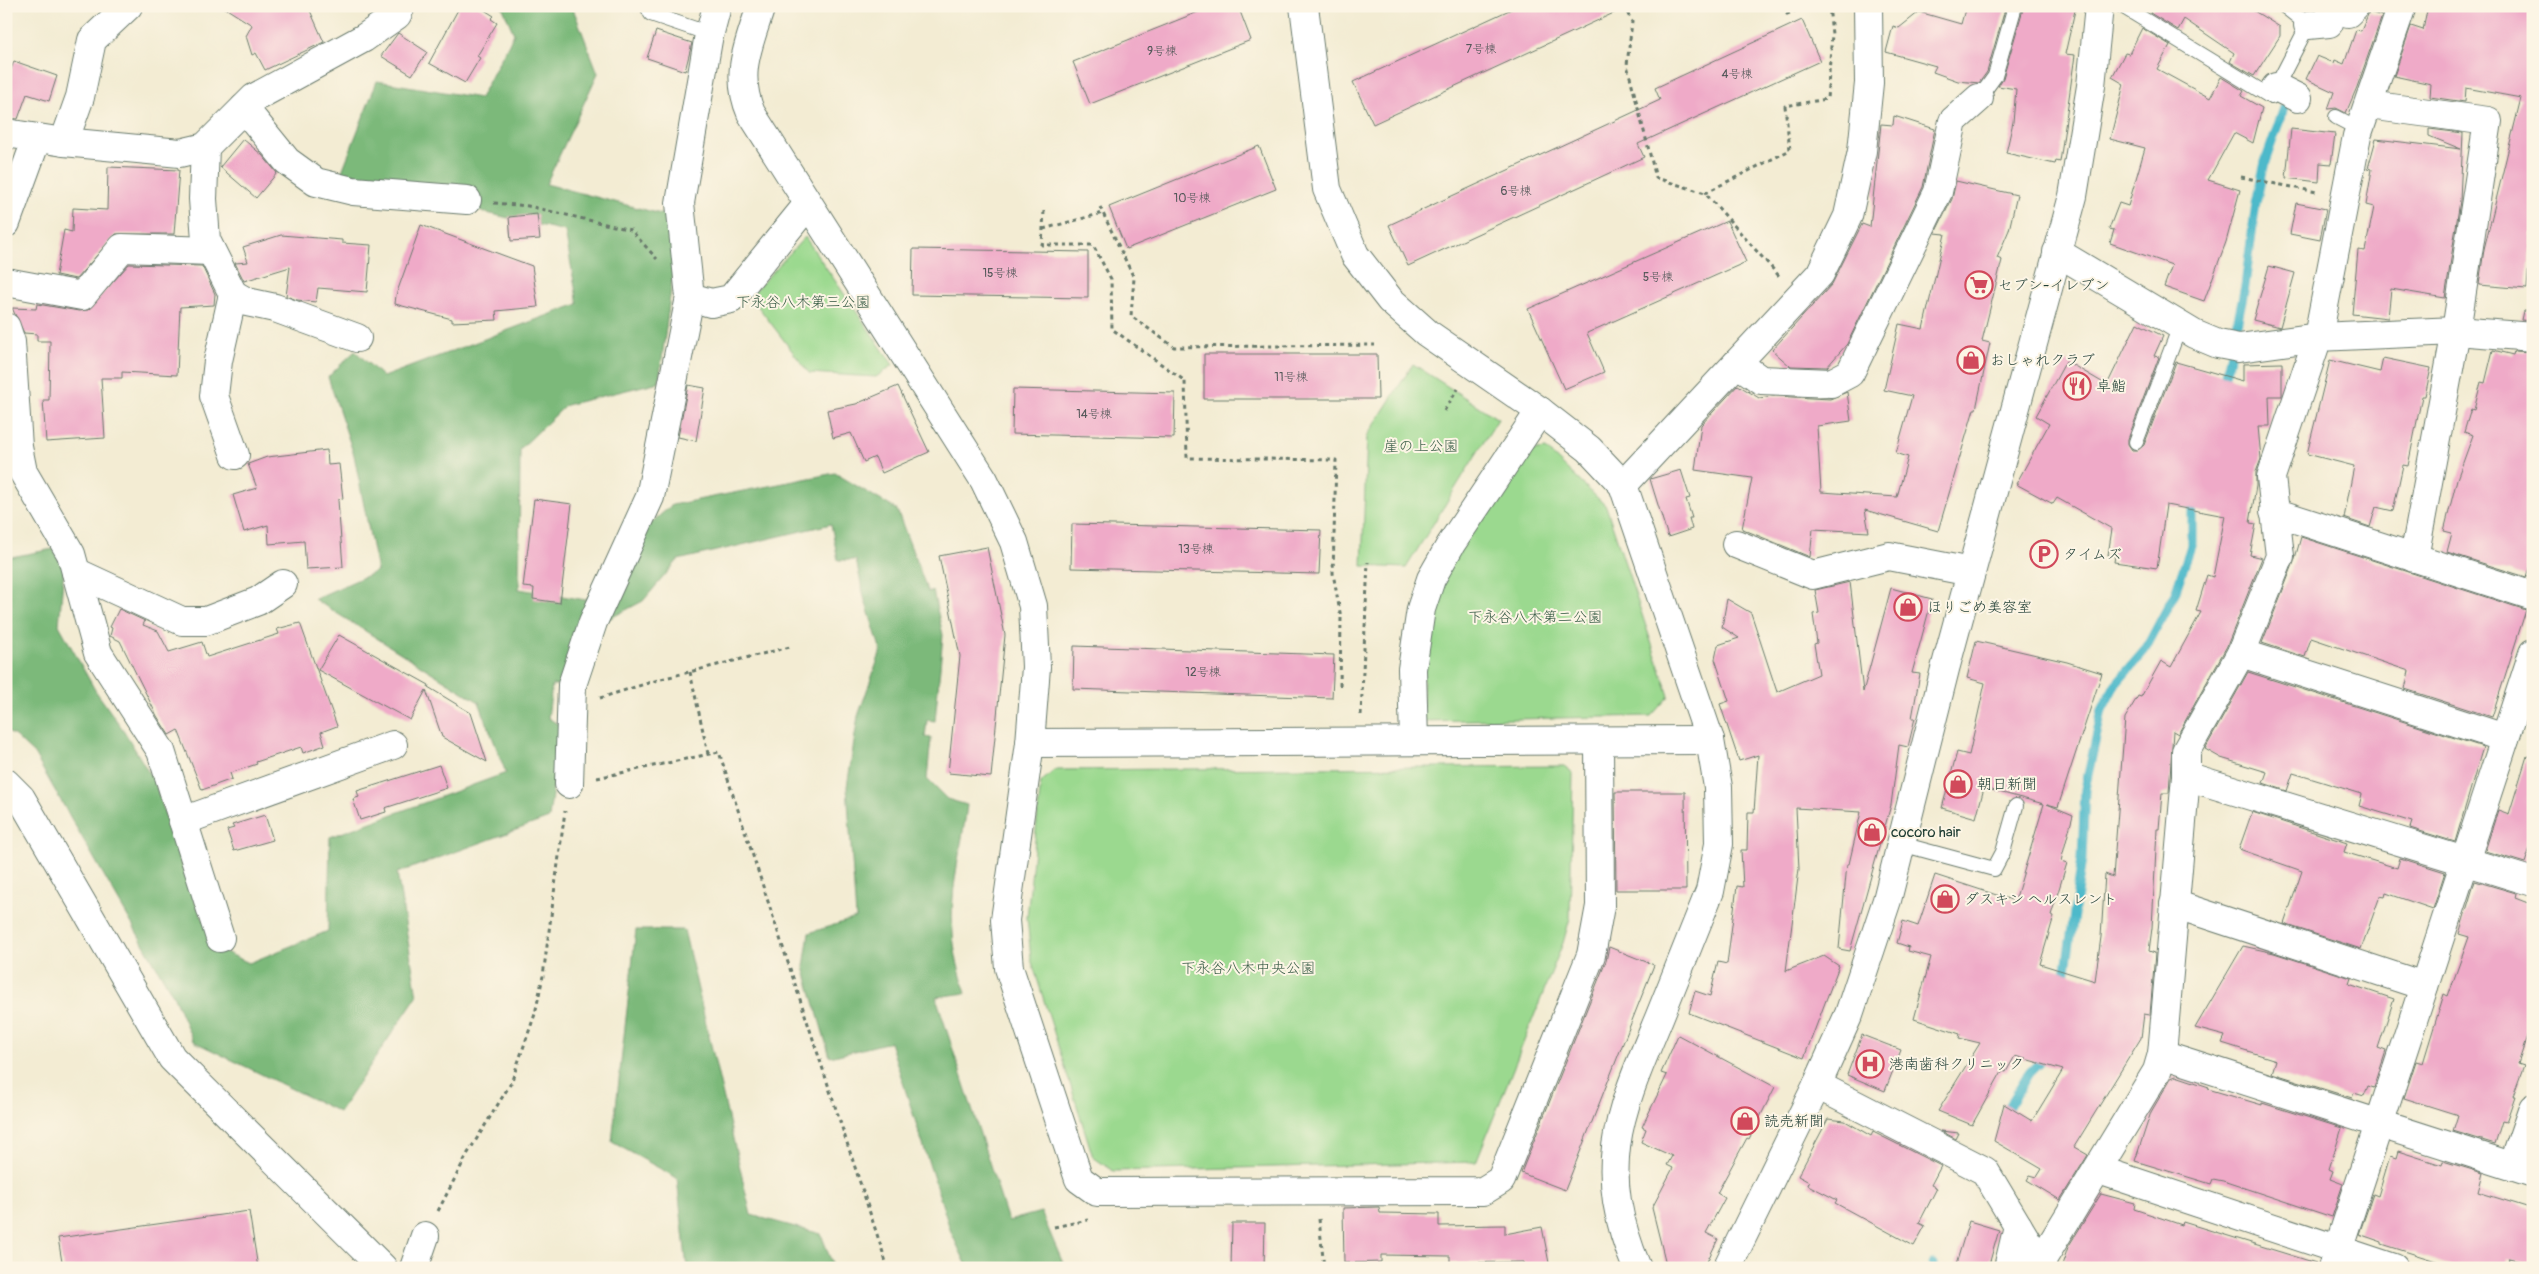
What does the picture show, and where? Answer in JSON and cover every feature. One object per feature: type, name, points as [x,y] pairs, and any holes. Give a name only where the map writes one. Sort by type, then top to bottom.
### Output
[{"type":"street","points":[[64,142],[80,97],[92,40],[128,6]]},
{"type":"street","points":[[6,133],[64,142],[180,153],[205,147],[254,98],[364,38],[397,14],[401,6]]},
{"type":"street","points":[[569,784],[572,685],[593,622],[650,497],[690,297],[680,203],[710,34],[717,6]]},
{"type":"street","points":[[761,6],[745,57],[742,86],[751,113],[984,480],[1014,542],[1033,606],[1036,667],[1030,742],[1005,920],[1010,968],[1079,1179],[1096,1192],[1483,1191],[1501,1180],[1591,955],[1600,906],[1599,741]]},
{"type":"street","points":[[1304,6],[1327,189],[1355,255],[1390,300],[1427,333],[1540,411],[1588,449],[1622,485],[1710,740],[1718,787],[1718,844],[1710,891],[1625,1100],[1615,1147],[1617,1209],[1625,1240],[1637,1268]]},
{"type":"street","points":[[1622,485],[1820,274],[1848,216],[1862,150],[1868,83],[1868,6]]},
{"type":"street","points":[[1727,1268],[1817,1085],[1866,967],[1902,844],[1971,572],[2057,252],[2074,196],[2091,86],[2099,6]]},
{"type":"street","points":[[1817,1085],[1985,1170],[2042,1266],[2157,1071],[2162,1054],[2186,776],[2186,751],[2241,653],[2280,556],[2271,477],[2318,337],[2345,197],[2348,123],[2369,105],[2402,6]]},
{"type":"street","points":[[1737,363],[1761,380],[1831,383],[1850,373],[1938,192],[1953,121],[1979,98]]},
{"type":"street","points":[[2369,105],[2488,121],[2456,331],[2414,558]]},
{"type":"street","points":[[244,108],[287,161],[316,182],[353,191],[467,200]]},
{"type":"street","points":[[6,223],[37,138]]},
{"type":"street","points":[[205,147],[202,199],[206,240],[233,294],[247,302],[275,308],[357,338]]},
{"type":"street","points":[[690,297],[710,303],[731,299],[808,204]]},
{"type":"street","points":[[6,282],[82,296],[122,248],[211,251]]},
{"type":"street","points":[[2057,252],[2180,326],[2228,346],[2318,337],[2456,331],[2533,337]]},
{"type":"street","points":[[233,294],[218,361],[214,396],[235,455]]},
{"type":"street","points":[[6,327],[11,342],[18,447],[24,472],[71,554],[98,653],[161,751],[220,938]]},
{"type":"street","points":[[1414,741],[1412,670],[1421,609],[1431,579],[1451,544],[1540,411]]},
{"type":"street","points":[[2274,512],[2533,596]]},
{"type":"street","points":[[1736,544],[1813,575],[1889,556],[1971,572]]},
{"type":"street","points":[[76,572],[182,621],[206,621],[258,601],[283,584]]},
{"type":"street","points":[[2241,653],[2505,738]]},
{"type":"street","points":[[2335,1259],[2533,654]]},
{"type":"street","points":[[1030,742],[1710,740]]},
{"type":"street","points":[[183,821],[393,745]]},
{"type":"street","points":[[2186,776],[2533,882]]},
{"type":"street","points":[[6,783],[21,798],[172,1058],[383,1268]]},
{"type":"street","points":[[2174,904],[2424,986]]},
{"type":"street","points":[[2162,1054],[2523,1169],[2533,1108]]},
{"type":"street","points":[[2099,1170],[2335,1259],[2394,1268]]},
{"type":"street","points":[[2008,1268],[2018,1226]]},
{"type":"street","points":[[414,1268],[425,1236]]},
{"type":"lane","points":[[647,6],[651,14],[710,34]]},
{"type":"lane","points":[[1979,98],[1994,76],[2015,6]]},
{"type":"lane","points":[[2122,6],[2271,97],[2287,92],[2335,17],[2284,6]]},
{"type":"lane","points":[[2136,442],[2180,326]]},
{"type":"lane","points":[[1902,844],[1994,869],[2003,852],[2016,806]]},
{"type":"path","points":[[1624,6],[1632,22],[1627,65],[1656,178],[1705,193],[1785,282]]},
{"type":"path","points":[[1783,6],[1787,14],[1806,6]]},
{"type":"path","points":[[1705,193],[1790,150],[1785,106],[1827,99],[1832,34],[1829,6]]},
{"type":"path","points":[[2241,177],[2345,197]]},
{"type":"path","points":[[528,206],[631,230],[690,297]]},
{"type":"path","points":[[1100,206],[1134,278],[1131,316],[1174,348],[1375,345]]},
{"type":"path","points":[[1044,211],[1042,245],[1093,245],[1110,279],[1112,329],[1185,381],[1187,458],[1336,460],[1333,573],[1341,618],[1340,690]]},
{"type":"path","points":[[1043,229],[1103,213]]},
{"type":"path","points":[[1444,411],[1461,384]]},
{"type":"path","points":[[1361,701],[1368,562]]},
{"type":"path","points":[[571,707],[690,672],[790,647]]},
{"type":"path","points":[[690,672],[708,754]]},
{"type":"path","points":[[425,1236],[468,1152],[511,1083],[535,1014],[543,976],[569,784],[719,752],[888,1268]]},
{"type":"path","points":[[1318,1217],[1324,1268]]},
{"type":"path","points":[[1054,1227],[1092,1219]]},
{"type":"green space","points":[[502,6],[572,6],[598,73],[546,184],[680,219],[659,382],[566,405],[520,449],[519,589],[586,600],[624,546],[672,505],[835,473],[897,510],[928,592],[933,591],[943,635],[935,721],[927,720],[925,737],[931,738],[927,779],[947,799],[967,805],[954,885],[952,917],[956,956],[966,993],[936,997],[1008,1221],[1041,1212],[1065,1268],[968,1268],[951,1232],[890,1042],[830,1057],[804,967],[809,933],[856,918],[847,787],[858,716],[881,651],[864,597],[856,560],[838,560],[831,524],[678,560],[643,601],[584,632],[565,685],[552,685],[548,718],[561,726],[549,818],[397,873],[417,996],[339,1112],[193,1041],[174,997],[34,754],[15,736],[6,731],[6,558],[53,549],[64,568],[59,625],[95,690],[124,731],[155,783],[191,893],[217,948],[249,963],[328,931],[330,837],[506,773],[479,702],[314,599],[377,571],[354,455],[328,377],[355,351],[383,377],[578,304],[565,231],[339,179],[377,81],[480,98],[514,34]]},
{"type":"green space","name":"下永谷八木第三公園","points":[[805,237],[893,365],[876,377],[809,373],[750,296]]},
{"type":"green space","name":"崖の上公園","points":[[1413,364],[1498,419],[1406,568],[1362,566],[1367,436]]},
{"type":"green space","name":"下永谷八木第二公園","points":[[1546,449],[1606,506],[1669,696],[1651,716],[1423,721],[1424,640],[1436,580],[1522,452]]},
{"type":"green space","name":"下永谷八木中央公園","points":[[1564,766],[1573,773],[1570,918],[1563,943],[1476,1162],[1113,1171],[1093,1157],[1031,959],[1027,917],[1041,782],[1055,770]]},
{"type":"green space","points":[[636,930],[684,930],[751,1215],[821,1234],[832,1263],[818,1268],[687,1268],[677,1178],[612,1142]]},
{"type":"building","points":[[222,6],[308,6],[324,42],[265,70],[256,53],[252,55],[246,36],[252,25]]},
{"type":"building","points":[[460,6],[478,6],[494,16],[491,19],[497,23],[477,56],[480,58],[465,83],[429,63]]},
{"type":"building","points":[[1213,6],[1238,6],[1251,40],[1090,104],[1073,62]]},
{"type":"building","points":[[1518,6],[1629,6],[1373,124],[1353,82]]},
{"type":"building","points":[[1966,6],[2006,6],[1987,72],[1979,83],[1958,81],[1933,72],[1936,66],[1886,52],[1893,26],[1899,28],[1919,12],[1961,24]]},
{"type":"building","points":[[2024,6],[2076,6],[2065,54],[2075,55],[2060,162],[2056,161],[2055,164],[2006,153],[2013,122],[2016,89],[1998,86],[2003,78]]},
{"type":"building","points":[[2154,6],[2246,6],[2280,27],[2280,36],[2254,76],[2230,62],[2234,53],[2184,19],[2178,30],[2150,13]]},
{"type":"building","points":[[2428,6],[2533,6],[2533,232],[2531,232],[2527,289],[2479,285],[2484,249],[2521,98],[2466,88],[2465,102],[2430,97],[2431,84],[2394,76],[2411,26],[2423,30]]},
{"type":"building","points":[[2369,12],[2382,16],[2357,87],[2346,113],[2336,108],[2328,109],[2334,92],[2306,79],[2317,56],[2334,63],[2335,60],[2344,64],[2356,30],[2361,31]]},
{"type":"building","points":[[1802,20],[1820,61],[1638,144],[1644,157],[1408,266],[1389,225],[1660,100],[1655,88]]},
{"type":"building","points":[[2142,28],[2170,45],[2157,69],[2210,98],[2221,77],[2244,91],[2241,96],[2262,108],[2253,143],[2234,133],[2208,180],[2240,190],[2226,242],[2204,301],[2164,287],[2172,265],[2110,243],[2114,230],[2109,229],[2119,203],[2128,206],[2145,148],[2110,139],[2124,84],[2112,77],[2125,53],[2129,54]]},
{"type":"building","points":[[656,31],[692,43],[685,71],[647,58]]},
{"type":"building","points":[[398,33],[427,52],[412,75],[381,56]]},
{"type":"building","points":[[14,61],[57,76],[49,101],[27,94],[18,119],[6,118],[6,83]]},
{"type":"building","points":[[1894,116],[1935,129],[1923,187],[1847,344],[1827,367],[1790,366],[1772,350],[1832,284],[1862,224],[1870,227],[1881,124],[1893,125]]},
{"type":"building","points":[[2291,129],[2335,134],[2331,164],[2320,163],[2319,182],[2286,178]]},
{"type":"building","points":[[2429,129],[2463,133],[2460,201],[2445,298],[2391,289],[2388,318],[2352,314],[2358,250],[2365,251],[2374,207],[2366,205],[2372,169],[2368,168],[2376,139],[2461,149],[2429,136]]},
{"type":"building","points":[[243,139],[262,155],[277,173],[256,198],[220,167]]},
{"type":"building","points":[[1259,146],[1276,189],[1126,249],[1109,207]]},
{"type":"building","points":[[108,167],[179,170],[174,234],[116,234],[76,279],[56,275],[64,230],[72,232],[73,208],[107,210]]},
{"type":"building","points":[[1956,181],[2017,195],[2009,230],[1997,258],[2002,260],[1982,341],[1990,343],[1976,409],[1974,409],[1938,531],[1865,510],[1869,532],[1813,529],[1810,557],[1742,529],[1752,478],[1695,470],[1701,425],[1738,385],[1759,398],[1773,396],[1830,399],[1847,392],[1851,421],[1817,426],[1821,492],[1897,497],[1908,457],[1896,453],[1912,396],[1884,390],[1899,324],[1923,329],[1945,234],[1935,233],[1952,199]]},
{"type":"building","points":[[2296,203],[2326,209],[2320,240],[2290,234]]},
{"type":"building","points":[[537,214],[540,239],[511,241],[509,217]]},
{"type":"building","points":[[1727,221],[1746,262],[1587,333],[1604,372],[1564,389],[1528,309]]},
{"type":"building","points":[[421,225],[532,266],[538,307],[496,311],[497,320],[452,322],[452,319],[395,304],[396,295]]},
{"type":"building","points":[[281,235],[342,240],[342,243],[371,245],[367,292],[318,288],[316,302],[297,300],[286,296],[290,267],[244,281],[235,263],[248,262],[243,247]]},
{"type":"building","points":[[913,249],[1088,252],[1088,298],[912,295]]},
{"type":"building","points":[[129,264],[202,266],[215,294],[214,305],[180,307],[177,375],[122,372],[122,378],[101,378],[105,438],[46,442],[43,400],[49,400],[50,341],[37,341],[37,334],[24,333],[12,308],[36,309],[37,304],[79,311],[88,310]]},
{"type":"building","points":[[2269,266],[2295,273],[2280,327],[2253,320]]},
{"type":"building","points":[[2523,311],[2533,312],[2533,321],[2521,320]]},
{"type":"building","points":[[2137,323],[2163,336],[2154,356],[2159,357],[2128,439],[2128,444],[2132,450],[2138,450],[2144,445],[2176,362],[2243,381],[2243,364],[2282,363],[2282,396],[2269,396],[2270,426],[2258,426],[2261,459],[2256,472],[2256,486],[2250,523],[2256,524],[2250,555],[2262,558],[2227,646],[2178,734],[2173,731],[2169,793],[2162,793],[2159,829],[2157,829],[2149,951],[2155,953],[2150,1015],[2144,1014],[2141,1038],[2074,1147],[2088,1155],[2060,1200],[2027,1180],[2030,1175],[2037,1177],[2042,1169],[1994,1141],[2004,1104],[2032,1121],[2063,1070],[2015,1056],[2006,1072],[2002,1071],[1972,1125],[1938,1111],[1980,1043],[1959,1038],[1960,1034],[1914,1019],[1931,957],[1908,951],[1909,947],[1897,943],[1903,921],[1918,926],[1935,875],[2015,901],[2044,804],[1984,788],[1976,818],[1942,808],[1957,752],[1969,755],[1985,683],[1967,678],[1976,641],[2067,662],[2102,673],[2058,807],[2047,804],[2073,815],[2061,861],[2067,863],[2051,915],[2054,916],[2040,964],[2095,981],[2101,937],[2105,874],[2113,877],[2125,718],[2138,696],[2141,697],[2161,661],[2171,667],[2201,612],[2196,611],[2207,575],[2213,577],[2225,516],[2166,505],[2157,568],[2114,562],[2115,556],[2108,555],[2112,529],[2057,498],[2053,504],[2016,484],[2049,424],[2036,416],[2066,361],[2107,385]]},
{"type":"building","points":[[2493,350],[2513,355],[2514,351],[2533,352],[2533,556],[2526,577],[2447,552],[2452,533],[2444,531],[2457,479],[2473,435],[2464,432],[2471,409],[2474,410],[2481,382],[2485,383]]},
{"type":"building","points":[[1204,354],[1377,354],[1378,399],[1204,399]]},
{"type":"building","points":[[2383,358],[2431,368],[2425,396],[2422,396],[2408,466],[2403,465],[2393,511],[2376,507],[2370,527],[2344,518],[2354,466],[2307,454],[2330,360],[2380,372]]},
{"type":"building","points":[[688,385],[705,388],[696,441],[678,437]]},
{"type":"building","points":[[898,386],[929,452],[882,473],[875,457],[864,462],[851,433],[833,438],[827,410],[856,404]]},
{"type":"building","points":[[1013,389],[1175,393],[1174,438],[1012,434]]},
{"type":"building","points":[[327,450],[328,465],[339,464],[343,499],[338,500],[343,567],[306,569],[304,541],[269,544],[268,525],[244,532],[233,495],[257,488],[248,464],[267,457]]},
{"type":"building","points":[[1681,470],[1690,498],[1686,499],[1692,518],[1689,518],[1692,529],[1668,537],[1650,479]]},
{"type":"building","points":[[534,499],[572,504],[560,603],[533,599],[534,588],[523,587]]},
{"type":"building","points":[[1072,524],[1321,530],[1319,574],[1071,568]]},
{"type":"building","points":[[2301,537],[2526,610],[2492,717],[2405,689],[2409,671],[2311,638],[2305,657],[2262,643],[2294,562]]},
{"type":"building","points":[[987,547],[1005,635],[991,777],[948,773],[960,656],[939,556]]},
{"type":"building","points":[[1850,582],[1863,692],[1891,588],[1932,599],[1912,673],[1920,674],[1912,718],[1915,718],[1908,747],[1899,745],[1891,805],[1850,951],[1839,949],[1847,864],[1849,864],[1861,812],[1796,808],[1799,869],[1786,971],[1824,956],[1839,966],[1804,1058],[1689,1013],[1695,991],[1710,996],[1718,962],[1727,964],[1737,886],[1743,887],[1741,850],[1747,850],[1748,812],[1754,812],[1758,755],[1739,761],[1720,704],[1729,701],[1715,659],[1718,645],[1739,638],[1722,627],[1727,599],[1751,613],[1777,692],[1819,674],[1814,644],[1817,643],[1813,614],[1819,613],[1815,590]]},
{"type":"building","points":[[119,609],[145,621],[143,625],[158,631],[169,652],[202,642],[207,657],[279,634],[277,629],[300,623],[337,726],[321,732],[325,745],[303,753],[301,747],[256,762],[257,764],[230,773],[232,779],[202,790],[178,730],[169,735],[157,716],[120,641],[110,636],[112,628],[110,627]]},
{"type":"building","points":[[339,635],[429,685],[428,687],[471,713],[487,762],[442,737],[426,690],[410,720],[318,670]]},
{"type":"building","points":[[1074,646],[1334,655],[1332,698],[1073,689]]},
{"type":"building","points":[[2248,672],[2483,747],[2455,842],[2410,828],[2412,822],[2359,806],[2362,794],[2293,773],[2287,791],[2263,783],[2267,772],[2221,758],[2205,749]]},
{"type":"building","points":[[2527,756],[2533,757],[2533,839],[2525,863],[2485,851],[2498,810],[2509,814]]},
{"type":"building","points":[[439,765],[447,788],[385,808],[386,812],[360,820],[353,799],[359,797],[357,791]]},
{"type":"building","points":[[1615,792],[1685,792],[1686,890],[1616,890]]},
{"type":"building","points":[[2252,812],[2347,843],[2344,852],[2397,868],[2400,858],[2445,872],[2433,909],[2386,893],[2385,897],[2380,896],[2361,949],[2284,924],[2302,871],[2239,849]]},
{"type":"building","points":[[265,815],[273,840],[234,851],[227,830],[234,828],[232,825]]},
{"type":"building","points":[[2475,881],[2516,893],[2515,898],[2533,905],[2533,1019],[2518,1064],[2524,1066],[2513,1096],[2515,1096],[2506,1122],[2502,1121],[2495,1144],[2453,1131],[2458,1115],[2404,1098],[2416,1061],[2423,1063],[2444,994],[2448,996],[2469,937],[2459,934]]},
{"type":"building","points":[[2243,946],[2274,953],[2351,978],[2349,984],[2394,999],[2378,1048],[2386,1051],[2374,1088],[2368,1086],[2364,1096],[2354,1093],[2352,1098],[2272,1073],[2276,1060],[2222,1043],[2225,1036],[2195,1028]]},
{"type":"building","points":[[1609,947],[1654,965],[1565,1190],[1521,1173],[1606,961]]},
{"type":"building","points":[[1678,1035],[1775,1087],[1749,1139],[1747,1138],[1717,1193],[1725,1198],[1706,1233],[1718,1239],[1704,1268],[1667,1268],[1652,1208],[1673,1168],[1667,1165],[1672,1156],[1641,1142],[1646,1129],[1642,1127],[1667,1075],[1661,1073]]},
{"type":"building","points":[[1862,1035],[1901,1050],[1885,1091],[1847,1075]]},
{"type":"building","points":[[2176,1076],[2209,1087],[2208,1089],[2262,1105],[2262,1103],[2342,1128],[2329,1169],[2333,1171],[2330,1179],[2343,1184],[2332,1217],[2223,1181],[2213,1179],[2211,1184],[2135,1161],[2151,1112],[2171,1078]]},
{"type":"building","points":[[1828,1119],[1845,1121],[1871,1136],[1873,1132],[1941,1166],[1931,1185],[1937,1188],[1919,1223],[1925,1226],[1914,1246],[1835,1203],[1837,1200],[1808,1185],[1809,1182],[1798,1176]]},
{"type":"building","points":[[1941,1131],[1959,1133],[1956,1139]]},
{"type":"building","points":[[2398,1151],[2442,1165],[2443,1161],[2483,1173],[2478,1192],[2533,1209],[2533,1264],[2509,1258],[2507,1268],[2458,1268],[2382,1244],[2382,1242],[2359,1234],[2373,1194],[2378,1196],[2390,1156],[2396,1158]]},
{"type":"building","points":[[2101,1194],[2135,1203],[2134,1209],[2182,1225],[2183,1222],[2316,1263],[2315,1268],[2061,1268],[2068,1247]]},
{"type":"building","points":[[1379,1207],[1380,1213],[1439,1214],[1439,1226],[1505,1225],[1505,1234],[1542,1227],[1550,1268],[1525,1268],[1524,1262],[1450,1263],[1450,1256],[1381,1255],[1381,1262],[1344,1263],[1343,1208]]},
{"type":"building","points":[[249,1211],[258,1268],[63,1268],[58,1238]]},
{"type":"building","points":[[1969,1221],[1999,1230],[1988,1268],[1970,1268],[1956,1264]]},
{"type":"building","points":[[1232,1223],[1265,1223],[1264,1268],[1231,1268]]},
{"type":"waterway","points":[[2318,16],[2322,6]]},
{"type":"waterway","points":[[2221,387],[2229,362],[2245,286],[2256,203],[2265,162],[2284,108]]},
{"type":"waterway","points":[[2064,983],[2082,859],[2085,789],[2102,710],[2115,685],[2145,650],[2175,593],[2192,543],[2192,499]]},
{"type":"waterway","points":[[2008,1108],[2029,1073],[2046,1056]]},
{"type":"place","name":"セブン-イレブン","points":[[1979,285]]},
{"type":"place","name":"おしゃれクラブ","points":[[1971,360]]},
{"type":"place","name":"卓鮨","points":[[2077,386]]},
{"type":"place","name":"タイムズ","points":[[2044,554]]},
{"type":"place","name":"ほりごめ美容室","points":[[1908,607]]},
{"type":"place","name":"朝日新聞","points":[[1958,784]]},
{"type":"place","name":"cocoro hair","points":[[1872,832]]},
{"type":"place","name":"ダスキン ヘルスレント","points":[[1945,899]]},
{"type":"place","name":"港南歯科クリニック","points":[[1870,1064]]},
{"type":"place","name":"読売新聞","points":[[1745,1121]]}]
